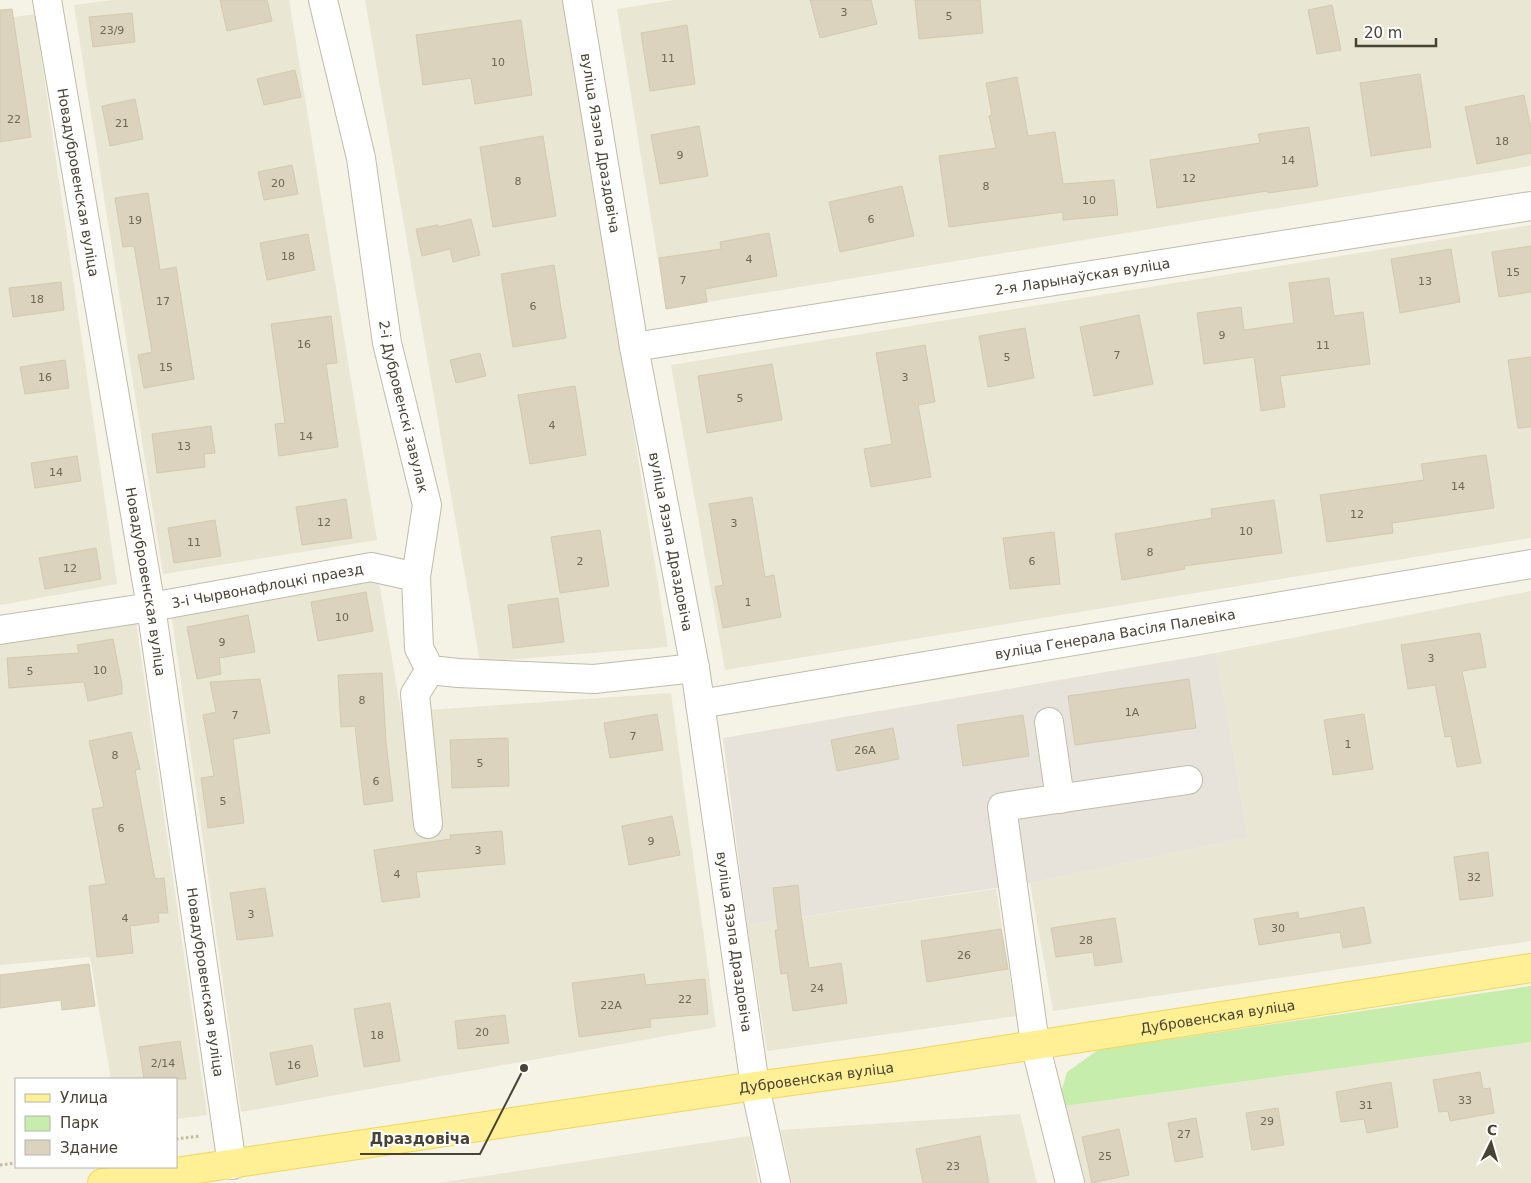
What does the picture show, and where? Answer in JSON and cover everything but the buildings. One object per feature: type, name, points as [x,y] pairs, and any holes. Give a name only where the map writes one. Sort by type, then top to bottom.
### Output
[{"type":"main road","name":"Дубровенская вуліца","points":[[102,1183],[887,1068],[1531,968]]},
{"type":"street","name":"Новадубровенская вуліца","points":[[47,0],[151,606],[232,1165]]},
{"type":"street","name":"2-і Дубровенскі завулак","points":[[323,0],[361,158],[387,343],[427,505],[416,577],[419,648],[430,670]]},
{"type":"street","name":"вуліца Язэпа Драздовіча","points":[[577,0],[634,347],[695,668],[755,1086],[776,1183]]},
{"type":"street","name":"2-я Ларынаўская вуліца","points":[[634,347],[1531,206]]},
{"type":"street","name":"вуліца Генерала Васіля Палевіка","points":[[700,704],[1531,564]]},
{"type":"street","name":"3-і Чырвонафлоцкі праезд","points":[[0,630],[151,606],[372,566],[416,577]]},
{"type":"street","points":[[428,824],[415,694],[430,670],[458,674],[594,680],[695,668]]},
{"type":"street","points":[[1049,722],[1060,799]]},
{"type":"street","points":[[1070,1183],[1034,1044],[1002,807],[1188,780]]},
{"type":"path","points":[[0,1165],[15,1163]]},
{"type":"shaded area","points":[[112,0],[289,0],[377,540],[163,574],[74,5]]},
{"type":"shaded area","points":[[365,0],[565,0],[668,647],[480,662]]},
{"type":"shaded area","points":[[675,0],[1531,0],[1531,166],[666,309],[617,9]]},
{"type":"shaded area","points":[[35,14],[117,584],[0,605],[0,19]]},
{"type":"shaded area","points":[[1531,225],[1531,538],[725,670],[671,365]]},
{"type":"shaded area","points":[[378,576],[401,712],[671,693],[716,1027],[241,1112],[171,611]]},
{"type":"shaded area","points":[[1531,591],[1531,941],[1053,1011],[1030,883],[1248,837],[1216,653]]},
{"type":"shaded area","points":[[135,615],[207,1115],[178,1119],[178,1078],[111,1078],[90,957],[0,965],[0,638]]},
{"type":"shaded area","points":[[1216,653],[1248,837],[1030,883],[747,925],[723,738]]},
{"type":"shaded area","points":[[996,889],[1016,1016],[767,1051],[747,925]]},
{"type":"shaded area","points":[[1531,1042],[1531,1183],[1075,1183],[1057,1107]]},
{"type":"shaded area","points":[[1020,1114],[1037,1183],[792,1183],[781,1130]]},
{"type":"shaded area","points":[[750,1136],[758,1183],[438,1183]]},
{"type":"green space","points":[[1531,986],[1531,1042],[1057,1107],[1067,1072],[1098,1050]]},
{"type":"place","name":"Драздовіча","points":[[524,1068]]}]
